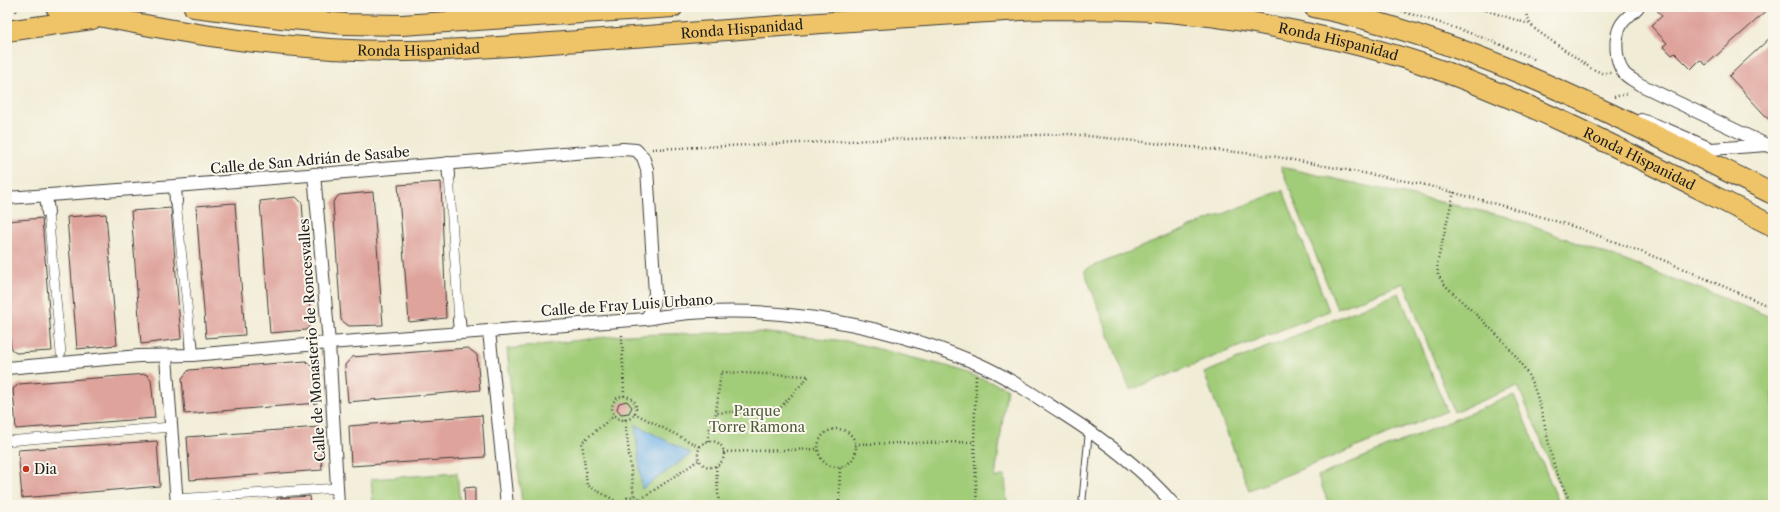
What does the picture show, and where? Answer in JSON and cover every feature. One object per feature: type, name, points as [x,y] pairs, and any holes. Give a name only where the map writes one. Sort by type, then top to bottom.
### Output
[{"type":"highway","name":"Ronda Hispanidad","points":[[56,7],[168,29],[279,45],[405,51],[528,44],[1033,9],[1094,9],[1188,14],[1261,24],[1341,41],[1418,62],[1497,92],[1556,119],[1773,226]]},
{"type":"highway","name":"Ronda Hispanidad","points":[[200,8],[345,24],[402,25],[673,7]]},
{"type":"highway","name":"Ronda Hispanidad","points":[[1314,7],[1343,13],[1425,37],[1610,105],[1773,194]]},
{"type":"highway","points":[[7,30],[62,24],[103,17]]},
{"type":"street","points":[[1638,7],[1624,20],[1619,30],[1617,50],[1623,71],[1639,84],[1771,145]]},
{"type":"street","name":"Ronda Hispanidad","points":[[1610,105],[1711,149],[1771,145]]},
{"type":"street","points":[[636,150],[643,157],[647,169],[655,293],[652,309],[646,318]]},
{"type":"street","name":"Calle de San Adrián de Sasabe","points":[[7,198],[175,186],[448,163],[636,150]]},
{"type":"street","points":[[448,163],[460,333]]},
{"type":"street","name":"Calle de Monasterio de Roncesvalles","points":[[314,174],[329,343],[338,505]]},
{"type":"street","points":[[175,186],[192,355]]},
{"type":"street","points":[[46,195],[61,358]]},
{"type":"street","points":[[655,293],[667,309],[674,313]]},
{"type":"street","name":"Calle de Fray Luis Urbano","points":[[7,368],[61,358],[139,356],[166,357],[646,318],[674,313],[757,312],[806,317],[902,337],[945,351],[989,370],[1044,401],[1089,430],[1141,471],[1174,505]]},
{"type":"street","points":[[489,330],[507,505]]},
{"type":"street","points":[[166,357],[177,502],[338,488]]},
{"type":"street","points":[[7,441],[171,427]]},
{"type":"lane","points":[[1082,505],[1089,430]]},
{"type":"path","points":[[1388,7],[1433,20],[1502,45],[1538,62]]},
{"type":"path","points":[[1475,7],[1529,24],[1592,69],[1602,73],[1623,71]]},
{"type":"path","points":[[1527,7],[1529,24]]},
{"type":"path","points":[[1610,105],[1614,97],[1628,93],[1632,94]]},
{"type":"path","points":[[636,150],[1070,134],[1272,156],[1422,184],[1529,212],[1578,228],[1663,260],[1773,308]]},
{"type":"path","points":[[1454,192],[1436,264],[1438,276],[1444,284],[1506,344],[1519,360],[1529,376],[1544,422],[1555,468],[1572,505]]},
{"type":"path","points":[[622,335],[624,396]]},
{"type":"path","points":[[708,441],[709,430],[716,413],[721,372],[809,376],[779,409],[716,413]]},
{"type":"path","points":[[976,372],[974,442],[977,505]]},
{"type":"path","points":[[624,396],[633,400],[635,406],[634,413],[625,419],[615,415],[613,404],[617,398],[624,396]]},
{"type":"path","points":[[634,413],[700,447]]},
{"type":"path","points":[[615,415],[582,442],[587,485],[623,505],[627,498],[634,496],[641,499],[644,505]]},
{"type":"path","points":[[625,419],[634,496]]},
{"type":"path","points":[[834,429],[846,431],[851,435],[855,444],[853,459],[849,463],[840,467],[831,466],[825,463],[821,458],[818,449],[823,435],[834,429]]},
{"type":"path","points":[[708,441],[713,441],[720,445],[723,452],[722,460],[716,466],[707,466],[699,460],[698,453],[700,447],[708,441]]},
{"type":"path","points":[[855,444],[974,442]]},
{"type":"path","points":[[723,452],[818,449]]},
{"type":"path","points":[[641,499],[699,460]]},
{"type":"path","points":[[716,466],[719,505]]},
{"type":"path","points":[[839,505],[840,467]]},
{"type":"green space","points":[[1281,167],[1508,217],[1773,318],[1773,505],[1568,505],[1518,386],[1454,412],[1404,283],[1337,309]]},
{"type":"green space","points":[[1283,190],[1329,311],[1130,390],[1084,270]]},
{"type":"green space","points":[[1399,293],[1447,411],[1249,490],[1204,373]]},
{"type":"green space","name":"Parque Torre Ramona","points":[[758,332],[846,341],[950,367],[1007,388],[995,478],[1005,475],[1007,505],[522,505],[507,349],[622,335]]},
{"type":"green space","points":[[1514,395],[1560,505],[1329,505],[1318,476]]},
{"type":"green space","points":[[457,473],[460,505],[373,505],[371,479]]},
{"type":"water","points":[[635,424],[691,454],[642,489]]},
{"type":"building","points":[[1654,7],[1771,7],[1706,65],[1700,60],[1691,69],[1675,53],[1672,55],[1663,46],[1667,43],[1651,26],[1662,16]]},
{"type":"building","points":[[1773,35],[1773,124],[1729,76]]},
{"type":"building","points":[[441,182],[446,318],[409,322],[398,185]]},
{"type":"building","points":[[373,192],[383,325],[349,326],[341,320],[333,202],[339,195]]},
{"type":"building","points":[[296,197],[302,203],[311,324],[306,330],[270,333],[260,201]]},
{"type":"building","points":[[235,203],[245,335],[206,338],[196,206]]},
{"type":"building","points":[[171,208],[181,339],[141,344],[131,211]]},
{"type":"building","points":[[106,214],[117,345],[77,349],[67,217]]},
{"type":"building","points":[[42,218],[52,351],[16,353],[11,349],[7,301],[7,221]]},
{"type":"building","points":[[468,348],[477,355],[480,390],[348,402],[345,365],[352,357]]},
{"type":"building","points":[[306,361],[314,368],[317,403],[185,414],[182,378],[189,370]]},
{"type":"building","points":[[146,374],[151,379],[155,418],[16,429],[13,389],[19,384]]},
{"type":"building","points":[[627,401],[632,407],[629,413],[621,414],[617,409],[619,403]]},
{"type":"building","points":[[482,415],[485,457],[351,466],[349,426]]},
{"type":"building","points":[[319,427],[322,470],[190,480],[187,437]]},
{"type":"building","points":[[157,441],[160,486],[22,498],[18,450]]},
{"type":"building","points":[[475,487],[475,505],[465,505],[464,488]]},
{"type":"building","points":[[310,496],[311,505],[277,505],[277,498]]},
{"type":"place","name":"Dia","points":[[26,469]]}]
